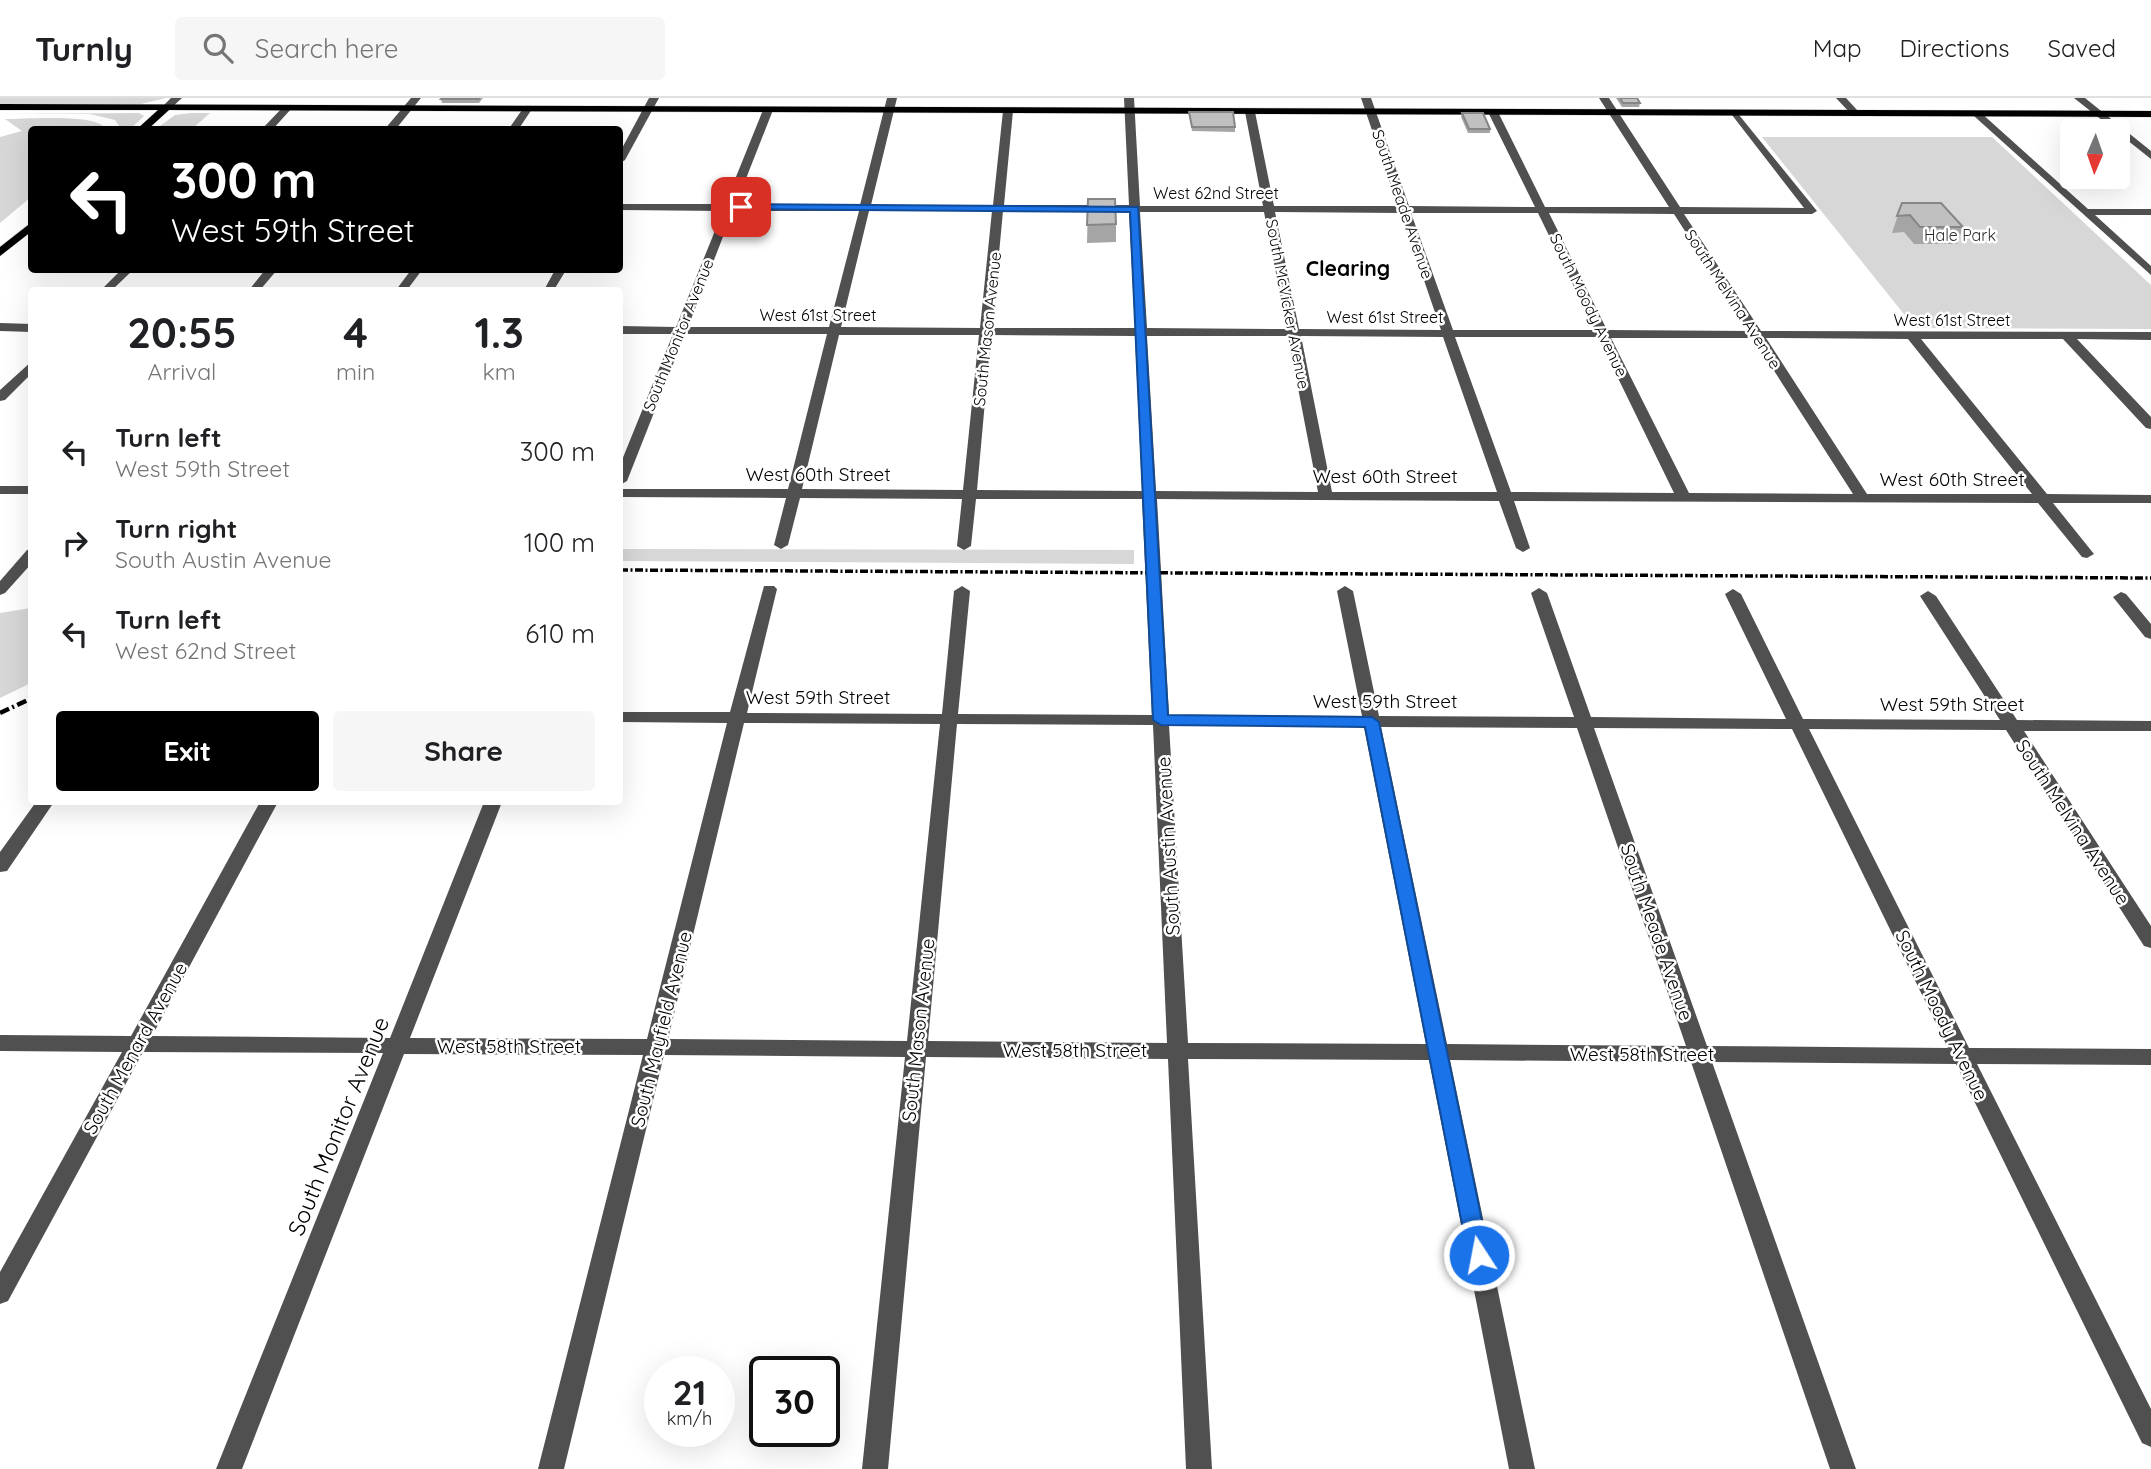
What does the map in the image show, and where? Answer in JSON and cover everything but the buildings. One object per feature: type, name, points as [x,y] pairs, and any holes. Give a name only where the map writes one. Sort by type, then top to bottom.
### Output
[{"type":"main road","points":[[0,107],[768,110],[890,104],[1008,111],[2151,114]]},
{"type":"main road","points":[[146,126],[166,108]]},
{"type":"main road","points":[[0,253],[28,228]]},
{"type":"street","points":[[166,108],[177,98]]},
{"type":"street","points":[[392,126],[416,98]]},
{"type":"street","points":[[623,155],[654,98]]},
{"type":"street","name":"South Austin Avenue","points":[[1129,98],[1199,1469]]},
{"type":"street","name":"South Meade Avenue","points":[[1366,98],[1524,548]]},
{"type":"street","name":"South Melvina Avenue","points":[[1604,98],[1863,498]]},
{"type":"street","points":[[1841,98],[1856,113]]},
{"type":"street","points":[[2079,98],[2151,156]]},
{"type":"street","points":[[781,545],[890,104]]},
{"type":"street","points":[[270,126],[288,108]]},
{"type":"street","points":[[516,126],[527,109]]},
{"type":"street","name":"South Monitor Avenue","points":[[623,473],[768,110]]},
{"type":"street","name":"South Mason Avenue","points":[[964,546],[1008,111]]},
{"type":"street","name":"South McVicker Avenue","points":[[1250,112],[1326,496]]},
{"type":"street","name":"South Moody Avenue","points":[[1493,112],[1684,498]]},
{"type":"street","name":"West 62nd Street","points":[[623,207],[1812,211],[1735,113]]},
{"type":"street","points":[[1977,114],[2151,272]]},
{"type":"street","points":[[2085,212],[2151,212]]},
{"type":"street","points":[[109,287],[124,273]]},
{"type":"street","points":[[257,287],[268,273]]},
{"type":"street","points":[[0,327],[28,328]]},
{"type":"street","name":"West 61st Street","points":[[623,330],[2151,336]]},
{"type":"street","points":[[1912,335],[2087,554]]},
{"type":"street","points":[[2067,336],[2151,425]]},
{"type":"street","points":[[0,397],[28,369]]},
{"type":"street","points":[[0,490],[28,490]]},
{"type":"street","name":"West 60th Street","points":[[623,493],[2151,499]]},
{"type":"street","points":[[0,590],[28,558]]},
{"type":"street","name":"South Mayfield Avenue","points":[[551,1469],[769,589]]},
{"type":"street","name":"South Mason Avenue","points":[[875,1469],[962,590]]},
{"type":"street","points":[[1345,591],[1522,1469]]},
{"type":"street","name":"South Meade Avenue","points":[[1539,593],[1843,1469]]},
{"type":"street","name":"South Moody Avenue","points":[[1733,594],[2151,1435]]},
{"type":"street","name":"South Melvina Avenue","points":[[1928,596],[2151,942]]},
{"type":"street","points":[[2122,597],[2151,634]]},
{"type":"street","name":"West 59th Street","points":[[623,717],[2151,726]]},
{"type":"street","points":[[0,866],[43,805]]},
{"type":"street","name":"South Menard Avenue","points":[[0,1294],[267,805]]},
{"type":"street","name":"South Monitor Avenue","points":[[229,1469],[492,805]]},
{"type":"street","name":"West 58th Street","points":[[0,1043],[2151,1057]]},
{"type":"green space","points":[[0,98],[166,98],[141,104],[0,104]]},
{"type":"green space","points":[[139,113],[144,116],[133,126],[119,126],[115,120],[90,114],[0,114]]},
{"type":"green space","points":[[210,113],[195,126],[160,126],[175,115]]},
{"type":"green space","points":[[5,119],[76,119],[102,126],[28,126],[28,200],[0,223],[0,137],[22,131]]},
{"type":"green space","name":"Hale Park","points":[[1762,137],[1992,137],[2151,285],[2151,329],[1915,328]]},
{"type":"green space","points":[[623,549],[1134,550],[1134,564],[623,561]]},
{"type":"green space","points":[[28,608],[28,684],[0,698],[0,613]]},
{"type":"railway","points":[[623,570],[2151,578]]},
{"type":"railway","points":[[0,713],[28,700]]},
{"type":"district","name":"Clearing","points":[[1348,268]]},
{"type":"route","points":[[741,207],[1135,209],[1161,720],[1372,722],[1479,1255]]}]
